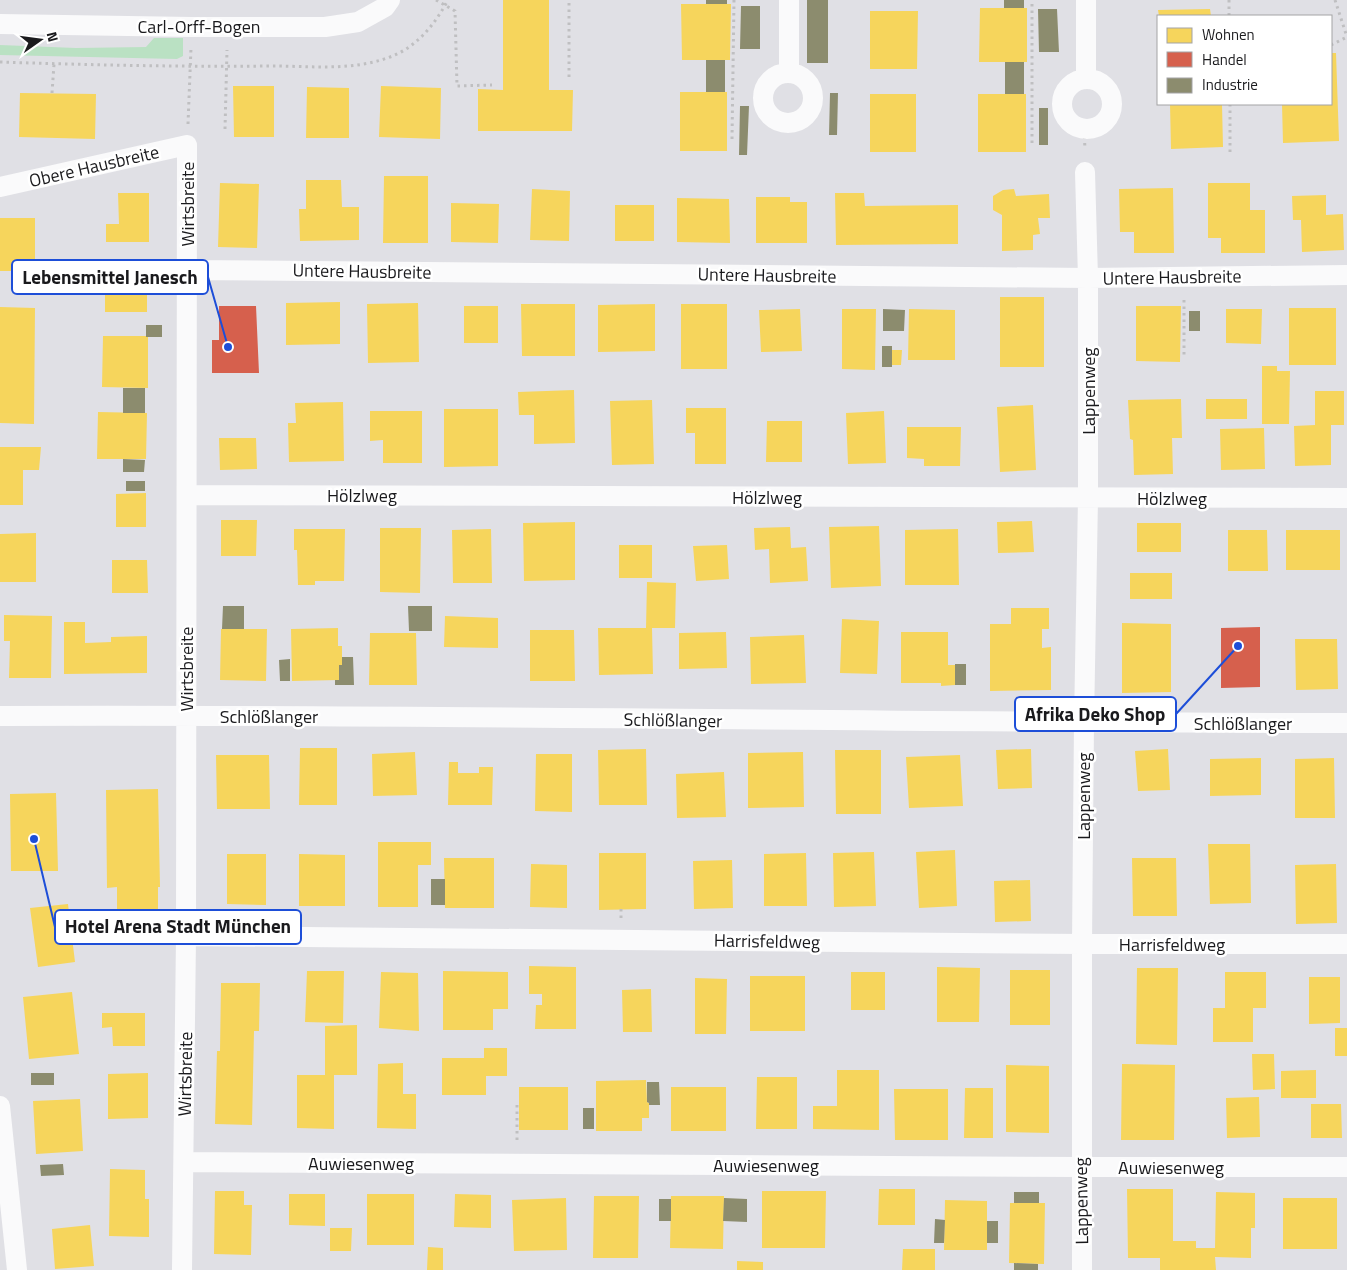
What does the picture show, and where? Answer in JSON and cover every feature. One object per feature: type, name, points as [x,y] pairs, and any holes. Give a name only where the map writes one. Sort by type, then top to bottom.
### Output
[{"type":"street","name":"Carl-Orff-Bogen","points":[[0,24],[326,27],[358,22],[385,7],[390,0]]},
{"type":"street","points":[[789,0],[789,73]]},
{"type":"street","points":[[1086,0],[1086,79]]},
{"type":"street","name":"Obere Hausbreite","points":[[0,187],[187,145]]},
{"type":"street","name":"Wirtsbreite","points":[[182,1270],[186,936],[187,145]]},
{"type":"street","name":"Lappenweg","points":[[1082,1270],[1082,944],[1088,498],[1088,278],[1085,172]]},
{"type":"street","name":"Untere Hausbreite","points":[[187,270],[1088,278],[1347,275]]},
{"type":"street","name":"Hölzlweg","points":[[187,495],[1347,498]]},
{"type":"street","name":"Schlößlanger","points":[[0,716],[1084,723],[1347,722]]},
{"type":"street","name":"Harrisfeldweg","points":[[186,936],[1082,944],[1347,944]]},
{"type":"street","points":[[0,1106],[16,1270]]},
{"type":"street","name":"Auwiesenweg","points":[[184,1162],[1347,1167]]},
{"type":"path","points":[[436,0],[455,11],[458,86],[492,85]]},
{"type":"path","points":[[0,62],[190,67],[358,65],[387,58],[413,45],[437,20],[448,0]]},
{"type":"path","points":[[569,0],[569,77]]},
{"type":"path","points":[[732,139],[734,0]]},
{"type":"path","points":[[1032,0],[1032,143]]},
{"type":"path","points":[[1229,0],[1229,15]]},
{"type":"path","points":[[1332,44],[1347,37],[1335,0]]},
{"type":"path","points":[[52,93],[54,64]]},
{"type":"path","name":"Wirtsbreite","points":[[187,145],[190,67]]},
{"type":"path","points":[[225,129],[226,67]]},
{"type":"path","points":[[1230,105],[1230,154]]},
{"type":"path","points":[[1183,277],[1184,358]]},
{"type":"path","points":[[517,1101],[517,1164]]},
{"type":"green space","points":[[154,38],[183,38],[183,56],[177,59],[0,55],[0,45],[76,48],[146,47]]},
{"type":"building: Wohnen","points":[[503,0],[549,0],[549,90],[573,90],[572,131],[478,131],[478,89],[503,90]]},
{"type":"building: Wohnen","points":[[681,4],[731,4],[730,60],[682,60]]},
{"type":"building: Wohnen","points":[[980,8],[1027,8],[1027,62],[979,62]]},
{"type":"building: Wohnen","points":[[1210,9],[1211,15],[1159,15],[1158,10]]},
{"type":"building: Wohnen","points":[[870,11],[918,11],[917,69],[870,69]]},
{"type":"building: Wohnen","points":[[1332,53],[1336,53],[1339,141],[1283,143],[1282,105],[1332,105]]},
{"type":"building: Wohnen","points":[[233,86],[274,86],[274,137],[234,137]]},
{"type":"building: Wohnen","points":[[381,86],[441,88],[440,139],[379,137]]},
{"type":"building: Wohnen","points":[[307,87],[349,88],[349,138],[306,138]]},
{"type":"building: Wohnen","points":[[680,92],[727,92],[727,151],[680,151]]},
{"type":"building: Wohnen","points":[[20,93],[96,94],[95,139],[19,137]]},
{"type":"building: Wohnen","points":[[870,94],[916,94],[916,152],[870,152]]},
{"type":"building: Wohnen","points":[[978,94],[1026,94],[1026,152],[978,152]]},
{"type":"building: Wohnen","points":[[1170,105],[1222,105],[1223,147],[1171,149]]},
{"type":"building: Wohnen","points":[[384,176],[428,176],[428,243],[383,243]]},
{"type":"building: Wohnen","points":[[306,180],[341,180],[342,207],[359,207],[359,240],[300,241],[299,209],[306,209]]},
{"type":"building: Wohnen","points":[[220,183],[259,184],[257,248],[218,247]]},
{"type":"building: Wohnen","points":[[1208,183],[1250,183],[1250,210],[1265,210],[1265,253],[1221,253],[1221,238],[1208,238]]},
{"type":"building: Wohnen","points":[[1173,188],[1174,253],[1134,253],[1134,232],[1120,232],[1119,189]]},
{"type":"building: Wohnen","points":[[532,189],[570,191],[569,241],[530,240]]},
{"type":"building: Wohnen","points":[[1014,189],[1016,196],[1049,194],[1050,218],[1038,218],[1040,234],[1033,235],[1033,250],[1002,251],[1002,215],[993,210],[993,196],[1003,190]]},
{"type":"building: Wohnen","points":[[118,193],[149,193],[149,242],[106,242],[106,224],[119,224]]},
{"type":"building: Wohnen","points":[[835,193],[864,193],[865,206],[958,205],[958,244],[836,245]]},
{"type":"building: Wohnen","points":[[1326,195],[1326,215],[1343,214],[1344,250],[1302,252],[1301,220],[1293,220],[1292,196]]},
{"type":"building: Wohnen","points":[[756,197],[790,197],[790,202],[807,202],[807,243],[756,243]]},
{"type":"building: Wohnen","points":[[677,198],[729,199],[730,243],[677,242]]},
{"type":"building: Wohnen","points":[[451,203],[499,204],[498,243],[451,242]]},
{"type":"building: Wohnen","points":[[615,205],[654,205],[654,241],[615,241]]},
{"type":"building: Wohnen","points":[[0,218],[35,218],[35,271],[0,271]]},
{"type":"building: Wohnen","points":[[114,265],[147,265],[147,312],[105,312],[105,295],[114,295]]},
{"type":"building: Wohnen","points":[[1000,297],[1044,297],[1044,367],[1000,367]]},
{"type":"building: Wohnen","points":[[340,302],[340,344],[286,345],[286,303]]},
{"type":"building: Wohnen","points":[[418,303],[419,362],[368,363],[367,304]]},
{"type":"building: Wohnen","points":[[521,304],[575,304],[575,356],[522,356]]},
{"type":"building: Wohnen","points":[[655,304],[655,351],[598,352],[598,305]]},
{"type":"building: Wohnen","points":[[681,304],[727,304],[727,369],[681,369]]},
{"type":"building: Wohnen","points":[[464,306],[498,306],[498,343],[464,343]]},
{"type":"building: Wohnen","points":[[1136,306],[1181,306],[1180,362],[1136,361]]},
{"type":"building: Wohnen","points":[[0,307],[35,308],[34,424],[0,423]]},
{"type":"building: Wohnen","points":[[1289,308],[1336,308],[1336,365],[1289,365]]},
{"type":"building: Wohnen","points":[[800,309],[802,351],[761,352],[759,310]]},
{"type":"building: Wohnen","points":[[842,309],[876,309],[875,370],[842,369]]},
{"type":"building: Wohnen","points":[[909,309],[955,310],[955,360],[908,360]]},
{"type":"building: Wohnen","points":[[1226,309],[1262,309],[1261,344],[1226,343]]},
{"type":"building: Wohnen","points":[[103,336],[148,336],[148,388],[102,387]]},
{"type":"building: Wohnen","points":[[892,350],[902,350],[901,365],[892,365]]},
{"type":"building: Wohnen","points":[[1262,366],[1277,366],[1277,371],[1290,371],[1289,424],[1262,424]]},
{"type":"building: Wohnen","points":[[574,390],[575,443],[534,444],[534,415],[519,415],[518,392]]},
{"type":"building: Wohnen","points":[[1315,391],[1344,391],[1344,425],[1331,425],[1331,465],[1295,466],[1294,426],[1315,425]]},
{"type":"building: Wohnen","points":[[1181,399],[1182,438],[1172,438],[1173,474],[1134,475],[1133,440],[1130,439],[1128,400]]},
{"type":"building: Wohnen","points":[[1206,399],[1247,399],[1247,419],[1206,419]]},
{"type":"building: Wohnen","points":[[652,400],[654,464],[612,465],[610,401]]},
{"type":"building: Wohnen","points":[[343,402],[344,461],[289,462],[288,423],[296,423],[295,403]]},
{"type":"building: Wohnen","points":[[1033,405],[1036,470],[1000,472],[997,407]]},
{"type":"building: Wohnen","points":[[686,408],[726,408],[726,464],[695,464],[695,433],[686,433]]},
{"type":"building: Wohnen","points":[[444,409],[498,409],[498,466],[444,467]]},
{"type":"building: Wohnen","points":[[370,411],[422,411],[422,463],[383,463],[383,440],[370,441]]},
{"type":"building: Wohnen","points":[[884,411],[886,463],[848,464],[846,413]]},
{"type":"building: Wohnen","points":[[98,412],[147,413],[146,459],[97,459]]},
{"type":"building: Wohnen","points":[[767,421],[802,421],[802,462],[766,462]]},
{"type":"building: Wohnen","points":[[907,427],[961,427],[960,466],[924,466],[924,459],[907,458]]},
{"type":"building: Wohnen","points":[[1264,428],[1265,469],[1221,470],[1220,429]]},
{"type":"building: Wohnen","points":[[219,438],[256,438],[257,469],[220,470]]},
{"type":"building: Wohnen","points":[[0,447],[41,447],[39,470],[23,470],[23,505],[0,505]]},
{"type":"building: Wohnen","points":[[146,493],[146,527],[116,527],[116,494]]},
{"type":"building: Wohnen","points":[[221,520],[257,520],[256,556],[221,556]]},
{"type":"building: Wohnen","points":[[1032,521],[1034,552],[998,553],[997,522]]},
{"type":"building: Wohnen","points":[[575,522],[575,580],[524,581],[523,523]]},
{"type":"building: Wohnen","points":[[1137,523],[1181,523],[1181,552],[1137,552]]},
{"type":"building: Wohnen","points":[[879,526],[881,586],[831,588],[829,527]]},
{"type":"building: Wohnen","points":[[790,527],[791,548],[806,547],[808,581],[770,583],[769,549],[755,550],[754,528]]},
{"type":"building: Wohnen","points":[[380,528],[421,528],[420,593],[380,592]]},
{"type":"building: Wohnen","points":[[294,529],[345,529],[344,581],[315,581],[315,585],[298,585]]},
{"type":"building: Wohnen","points":[[491,529],[492,583],[453,583],[452,530]]},
{"type":"building: Wohnen","points":[[958,529],[959,585],[905,585],[905,530]]},
{"type":"building: Wohnen","points":[[1228,530],[1267,530],[1268,571],[1228,571]]},
{"type":"building: Wohnen","points":[[1286,530],[1340,530],[1340,570],[1286,570]]},
{"type":"building: Wohnen","points":[[36,533],[36,582],[0,582],[0,534]]},
{"type":"building: Wohnen","points":[[619,545],[652,545],[652,578],[619,578]]},
{"type":"building: Wohnen","points":[[727,545],[729,579],[696,581],[693,546]]},
{"type":"building: Wohnen","points":[[112,560],[147,560],[148,593],[112,593]]},
{"type":"building: Wohnen","points":[[1130,573],[1172,573],[1172,599],[1130,599]]},
{"type":"building: Wohnen","points":[[647,582],[676,583],[675,628],[652,628],[653,674],[599,675],[598,628],[646,628]]},
{"type":"building: Wohnen","points":[[1011,608],[1049,608],[1049,629],[1042,629],[1042,648],[1051,647],[1051,690],[990,691],[990,624],[1011,624]]},
{"type":"building: Wohnen","points":[[4,615],[52,616],[51,678],[9,678],[10,641],[4,641]]},
{"type":"building: Wohnen","points":[[445,616],[498,618],[498,648],[444,647]]},
{"type":"building: Wohnen","points":[[842,619],[879,621],[877,674],[840,673]]},
{"type":"building: Wohnen","points":[[64,622],[85,622],[85,643],[111,642],[111,637],[147,636],[147,673],[64,674]]},
{"type":"building: Wohnen","points":[[1122,623],[1171,624],[1171,692],[1122,693]]},
{"type":"building: Wohnen","points":[[338,628],[338,646],[342,646],[342,665],[339,665],[339,680],[292,681],[291,629]]},
{"type":"building: Wohnen","points":[[221,629],[267,629],[266,681],[220,680]]},
{"type":"building: Wohnen","points":[[530,630],[574,630],[575,681],[530,681]]},
{"type":"building: Wohnen","points":[[726,632],[727,668],[679,669],[679,633]]},
{"type":"building: Wohnen","points":[[901,632],[948,632],[948,665],[955,665],[955,685],[941,686],[941,683],[901,683]]},
{"type":"building: Wohnen","points":[[370,633],[416,633],[417,685],[369,685]]},
{"type":"building: Wohnen","points":[[804,635],[806,683],[751,684],[750,637]]},
{"type":"building: Wohnen","points":[[1295,639],[1337,639],[1338,689],[1296,690]]},
{"type":"building: Wohnen","points":[[300,748],[337,748],[337,805],[299,805]]},
{"type":"building: Wohnen","points":[[646,749],[647,805],[599,805],[598,750]]},
{"type":"building: Wohnen","points":[[1031,749],[1032,788],[998,789],[996,750]]},
{"type":"building: Wohnen","points":[[1168,749],[1170,790],[1138,791],[1135,751]]},
{"type":"building: Wohnen","points":[[835,750],[881,750],[881,814],[836,814]]},
{"type":"building: Wohnen","points":[[415,752],[417,795],[373,796],[372,754]]},
{"type":"building: Wohnen","points":[[803,752],[804,807],[748,808],[748,753]]},
{"type":"building: Wohnen","points":[[536,754],[572,754],[572,812],[535,811]]},
{"type":"building: Wohnen","points":[[216,755],[269,755],[270,809],[217,809]]},
{"type":"building: Wohnen","points":[[960,755],[963,806],[909,808],[906,757]]},
{"type":"building: Wohnen","points":[[1261,758],[1261,795],[1210,796],[1210,759]]},
{"type":"building: Wohnen","points":[[1334,758],[1335,818],[1295,818],[1295,759]]},
{"type":"building: Wohnen","points":[[449,762],[458,762],[458,773],[479,773],[479,767],[493,767],[492,805],[448,805]]},
{"type":"building: Wohnen","points":[[724,772],[726,817],[677,818],[676,774]]},
{"type":"building: Wohnen","points":[[158,789],[160,887],[158,887],[158,936],[117,936],[117,887],[107,888],[106,790]]},
{"type":"building: Wohnen","points":[[56,793],[58,871],[11,871],[10,794]]},
{"type":"building: Wohnen","points":[[378,842],[431,842],[431,865],[418,865],[418,907],[378,907]]},
{"type":"building: Wohnen","points":[[1208,844],[1250,844],[1251,903],[1210,904]]},
{"type":"building: Wohnen","points":[[955,850],[957,906],[919,908],[916,852]]},
{"type":"building: Wohnen","points":[[874,852],[876,906],[834,907],[833,853]]},
{"type":"building: Wohnen","points":[[599,853],[646,853],[646,909],[599,910]]},
{"type":"building: Wohnen","points":[[806,853],[807,906],[764,906],[764,854]]},
{"type":"building: Wohnen","points":[[227,854],[266,854],[266,905],[227,904]]},
{"type":"building: Wohnen","points":[[299,854],[345,855],[345,906],[299,906]]},
{"type":"building: Wohnen","points":[[444,858],[494,858],[494,908],[445,908]]},
{"type":"building: Wohnen","points":[[1132,858],[1176,858],[1177,916],[1133,916]]},
{"type":"building: Wohnen","points":[[732,860],[733,908],[694,909],[693,861]]},
{"type":"building: Wohnen","points":[[531,864],[567,865],[567,908],[530,907]]},
{"type":"building: Wohnen","points":[[1336,864],[1337,923],[1296,924],[1295,865]]},
{"type":"building: Wohnen","points":[[1030,880],[1031,921],[995,922],[994,881]]},
{"type":"building: Wohnen","points":[[68,904],[75,962],[38,967],[30,908]]},
{"type":"building: Wohnen","points":[[529,966],[576,967],[576,1029],[535,1029],[536,1005],[542,1005],[542,994],[529,994]]},
{"type":"building: Wohnen","points":[[937,967],[980,968],[979,1022],[937,1022]]},
{"type":"building: Wohnen","points":[[1137,968],[1178,968],[1177,1045],[1136,1044]]},
{"type":"building: Wohnen","points":[[1010,970],[1050,970],[1050,1025],[1010,1025]]},
{"type":"building: Wohnen","points":[[307,971],[344,971],[343,1023],[305,1022]]},
{"type":"building: Wohnen","points":[[443,971],[508,972],[508,1009],[493,1009],[493,1030],[443,1030]]},
{"type":"building: Wohnen","points":[[381,972],[418,973],[419,1031],[379,1028]]},
{"type":"building: Wohnen","points":[[851,972],[885,972],[885,1010],[851,1010]]},
{"type":"building: Wohnen","points":[[1225,972],[1266,972],[1266,1008],[1253,1008],[1253,1042],[1213,1042],[1213,1008],[1225,1008]]},
{"type":"building: Wohnen","points":[[750,976],[805,976],[805,1031],[750,1031]]},
{"type":"building: Wohnen","points":[[1309,977],[1340,977],[1340,1023],[1309,1024]]},
{"type":"building: Wohnen","points":[[695,978],[727,979],[726,1034],[695,1034]]},
{"type":"building: Wohnen","points":[[221,983],[260,983],[259,1031],[254,1031],[252,1125],[215,1124],[217,1051],[220,1051]]},
{"type":"building: Wohnen","points":[[651,989],[652,1032],[623,1032],[622,990]]},
{"type":"building: Wohnen","points":[[72,992],[79,1054],[29,1059],[23,997]]},
{"type":"building: Wohnen","points":[[102,1013],[145,1013],[145,1046],[113,1046],[112,1027],[102,1028]]},
{"type":"building: Wohnen","points":[[357,1025],[357,1075],[334,1075],[334,1129],[297,1128],[297,1075],[325,1075],[325,1026]]},
{"type":"building: Wohnen","points":[[1335,1028],[1347,1028],[1347,1056],[1335,1056]]},
{"type":"building: Wohnen","points":[[484,1048],[507,1048],[507,1076],[486,1076],[486,1095],[442,1095],[442,1058],[484,1058]]},
{"type":"building: Wohnen","points":[[1252,1054],[1274,1054],[1275,1089],[1253,1090]]},
{"type":"building: Wohnen","points":[[403,1063],[403,1094],[416,1094],[416,1129],[377,1128],[378,1064]]},
{"type":"building: Wohnen","points":[[1122,1064],[1175,1065],[1174,1140],[1121,1140]]},
{"type":"building: Wohnen","points":[[1006,1065],[1049,1066],[1049,1133],[1006,1132]]},
{"type":"building: Wohnen","points":[[837,1070],[879,1070],[879,1130],[813,1129],[813,1106],[837,1106]]},
{"type":"building: Wohnen","points":[[1316,1070],[1316,1098],[1281,1098],[1281,1071]]},
{"type":"building: Wohnen","points":[[148,1073],[148,1118],[108,1119],[108,1074]]},
{"type":"building: Wohnen","points":[[757,1077],[797,1077],[797,1129],[756,1129]]},
{"type":"building: Wohnen","points":[[646,1080],[649,1118],[642,1118],[642,1131],[596,1131],[596,1081]]},
{"type":"building: Wohnen","points":[[519,1087],[568,1087],[568,1130],[519,1130]]},
{"type":"building: Wohnen","points":[[671,1087],[726,1087],[726,1131],[671,1131]]},
{"type":"building: Wohnen","points":[[965,1088],[993,1088],[993,1138],[964,1138]]},
{"type":"building: Wohnen","points":[[894,1089],[948,1089],[948,1140],[895,1140]]},
{"type":"building: Wohnen","points":[[1259,1097],[1260,1137],[1227,1138],[1226,1098]]},
{"type":"building: Wohnen","points":[[80,1099],[83,1151],[36,1154],[33,1101]]},
{"type":"building: Wohnen","points":[[1311,1104],[1341,1104],[1342,1138],[1311,1138]]},
{"type":"building: Wohnen","points":[[110,1169],[145,1170],[145,1199],[149,1199],[149,1237],[109,1236]]},
{"type":"building: Wohnen","points":[[879,1189],[915,1189],[915,1225],[878,1225]]},
{"type":"building: Wohnen","points":[[1127,1189],[1173,1189],[1173,1241],[1196,1241],[1196,1248],[1215,1248],[1216,1192],[1255,1193],[1255,1228],[1251,1228],[1251,1258],[1215,1257],[1216,1270],[1160,1270],[1160,1258],[1128,1258]]},
{"type":"building: Wohnen","points":[[215,1191],[244,1191],[244,1205],[252,1205],[251,1255],[214,1254]]},
{"type":"building: Wohnen","points":[[762,1191],[826,1191],[825,1248],[762,1248]]},
{"type":"building: Wohnen","points":[[289,1194],[325,1194],[325,1226],[289,1225]]},
{"type":"building: Wohnen","points":[[367,1194],[414,1194],[414,1245],[367,1245]]},
{"type":"building: Wohnen","points":[[455,1194],[491,1195],[491,1228],[454,1227]]},
{"type":"building: Wohnen","points":[[594,1196],[639,1196],[638,1258],[593,1258]]},
{"type":"building: Wohnen","points":[[671,1196],[724,1196],[723,1249],[670,1248]]},
{"type":"building: Wohnen","points":[[566,1198],[567,1250],[514,1251],[512,1200]]},
{"type":"building: Wohnen","points":[[1283,1198],[1337,1198],[1337,1249],[1283,1249]]},
{"type":"building: Wohnen","points":[[945,1200],[987,1201],[987,1250],[944,1250]]},
{"type":"building: Wohnen","points":[[1010,1203],[1045,1203],[1044,1264],[1009,1263]]},
{"type":"building: Wohnen","points":[[90,1225],[94,1266],[55,1269],[52,1229]]},
{"type":"building: Wohnen","points":[[330,1228],[352,1228],[351,1251],[330,1251]]},
{"type":"building: Wohnen","points":[[428,1247],[443,1248],[443,1270],[427,1270]]},
{"type":"building: Wohnen","points":[[903,1249],[935,1249],[935,1270],[902,1270]]},
{"type":"building: Wohnen","points":[[737,1261],[763,1262],[763,1270],[737,1270]]},
{"type":"building: Handel","points":[[219,306],[256,306],[259,373],[212,373],[212,340],[219,340]]},
{"type":"building: Handel","points":[[1260,627],[1260,687],[1221,688],[1221,628]]},
{"type":"building: Industrie","points":[[706,0],[727,0],[727,4],[706,4]]},
{"type":"building: Industrie","points":[[807,0],[828,0],[828,63],[807,63]]},
{"type":"building: Industrie","points":[[1004,0],[1024,0],[1024,8],[1004,8]]},
{"type":"building: Industrie","points":[[741,6],[760,6],[760,49],[740,49]]},
{"type":"building: Industrie","points":[[1038,9],[1057,9],[1059,52],[1039,52]]},
{"type":"building: Industrie","points":[[706,60],[725,60],[725,92],[706,92]]},
{"type":"building: Industrie","points":[[1005,62],[1024,62],[1024,94],[1005,94]]},
{"type":"building: Industrie","points":[[830,93],[838,93],[837,135],[829,135]]},
{"type":"building: Industrie","points":[[740,106],[749,106],[747,155],[739,155]]},
{"type":"building: Industrie","points":[[1039,108],[1048,108],[1048,145],[1039,145]]},
{"type":"building: Industrie","points":[[883,309],[905,310],[904,331],[883,331]]},
{"type":"building: Industrie","points":[[1189,311],[1200,311],[1200,331],[1189,331]]},
{"type":"building: Industrie","points":[[146,325],[162,325],[162,337],[146,337]]},
{"type":"building: Industrie","points":[[882,346],[892,346],[892,367],[882,367]]},
{"type":"building: Industrie","points":[[123,388],[145,388],[145,413],[123,413]]},
{"type":"building: Industrie","points":[[123,459],[145,460],[144,472],[123,472]]},
{"type":"building: Industrie","points":[[126,481],[145,481],[145,491],[126,491]]},
{"type":"building: Industrie","points":[[223,606],[244,606],[244,629],[222,629]]},
{"type":"building: Industrie","points":[[408,606],[432,606],[432,631],[409,631]]},
{"type":"building: Industrie","points":[[342,657],[353,657],[354,685],[335,685],[335,680],[339,680],[339,665],[342,665]]},
{"type":"building: Industrie","points":[[290,659],[290,681],[280,681],[279,660]]},
{"type":"building: Industrie","points":[[955,664],[966,664],[966,685],[955,685]]},
{"type":"building: Industrie","points":[[431,879],[445,879],[445,905],[431,905]]},
{"type":"building: Industrie","points":[[31,1073],[54,1073],[54,1085],[31,1085]]},
{"type":"building: Industrie","points":[[647,1082],[659,1082],[660,1105],[649,1105],[647,1102]]},
{"type":"building: Industrie","points":[[583,1108],[594,1108],[594,1129],[583,1129]]},
{"type":"building: Industrie","points":[[63,1164],[64,1175],[41,1176],[40,1165]]},
{"type":"building: Industrie","points":[[1014,1192],[1039,1192],[1039,1203],[1014,1203]]},
{"type":"building: Industrie","points":[[724,1198],[747,1199],[747,1222],[723,1221]]},
{"type":"building: Industrie","points":[[659,1199],[671,1199],[671,1221],[659,1221]]},
{"type":"building: Industrie","points":[[935,1219],[945,1220],[944,1243],[934,1243]]},
{"type":"building: Industrie","points":[[987,1221],[998,1221],[998,1243],[987,1243]]},
{"type":"building: Industrie","points":[[1014,1263],[1038,1264],[1038,1270],[1014,1270]]},
{"type":"place","name":"Lebensmittel Janesch","points":[[228,347]]},
{"type":"place","name":"Afrika Deko Shop","points":[[1238,646]]},
{"type":"place","name":"Hotel Arena Stadt München","points":[[34,839]]}]
